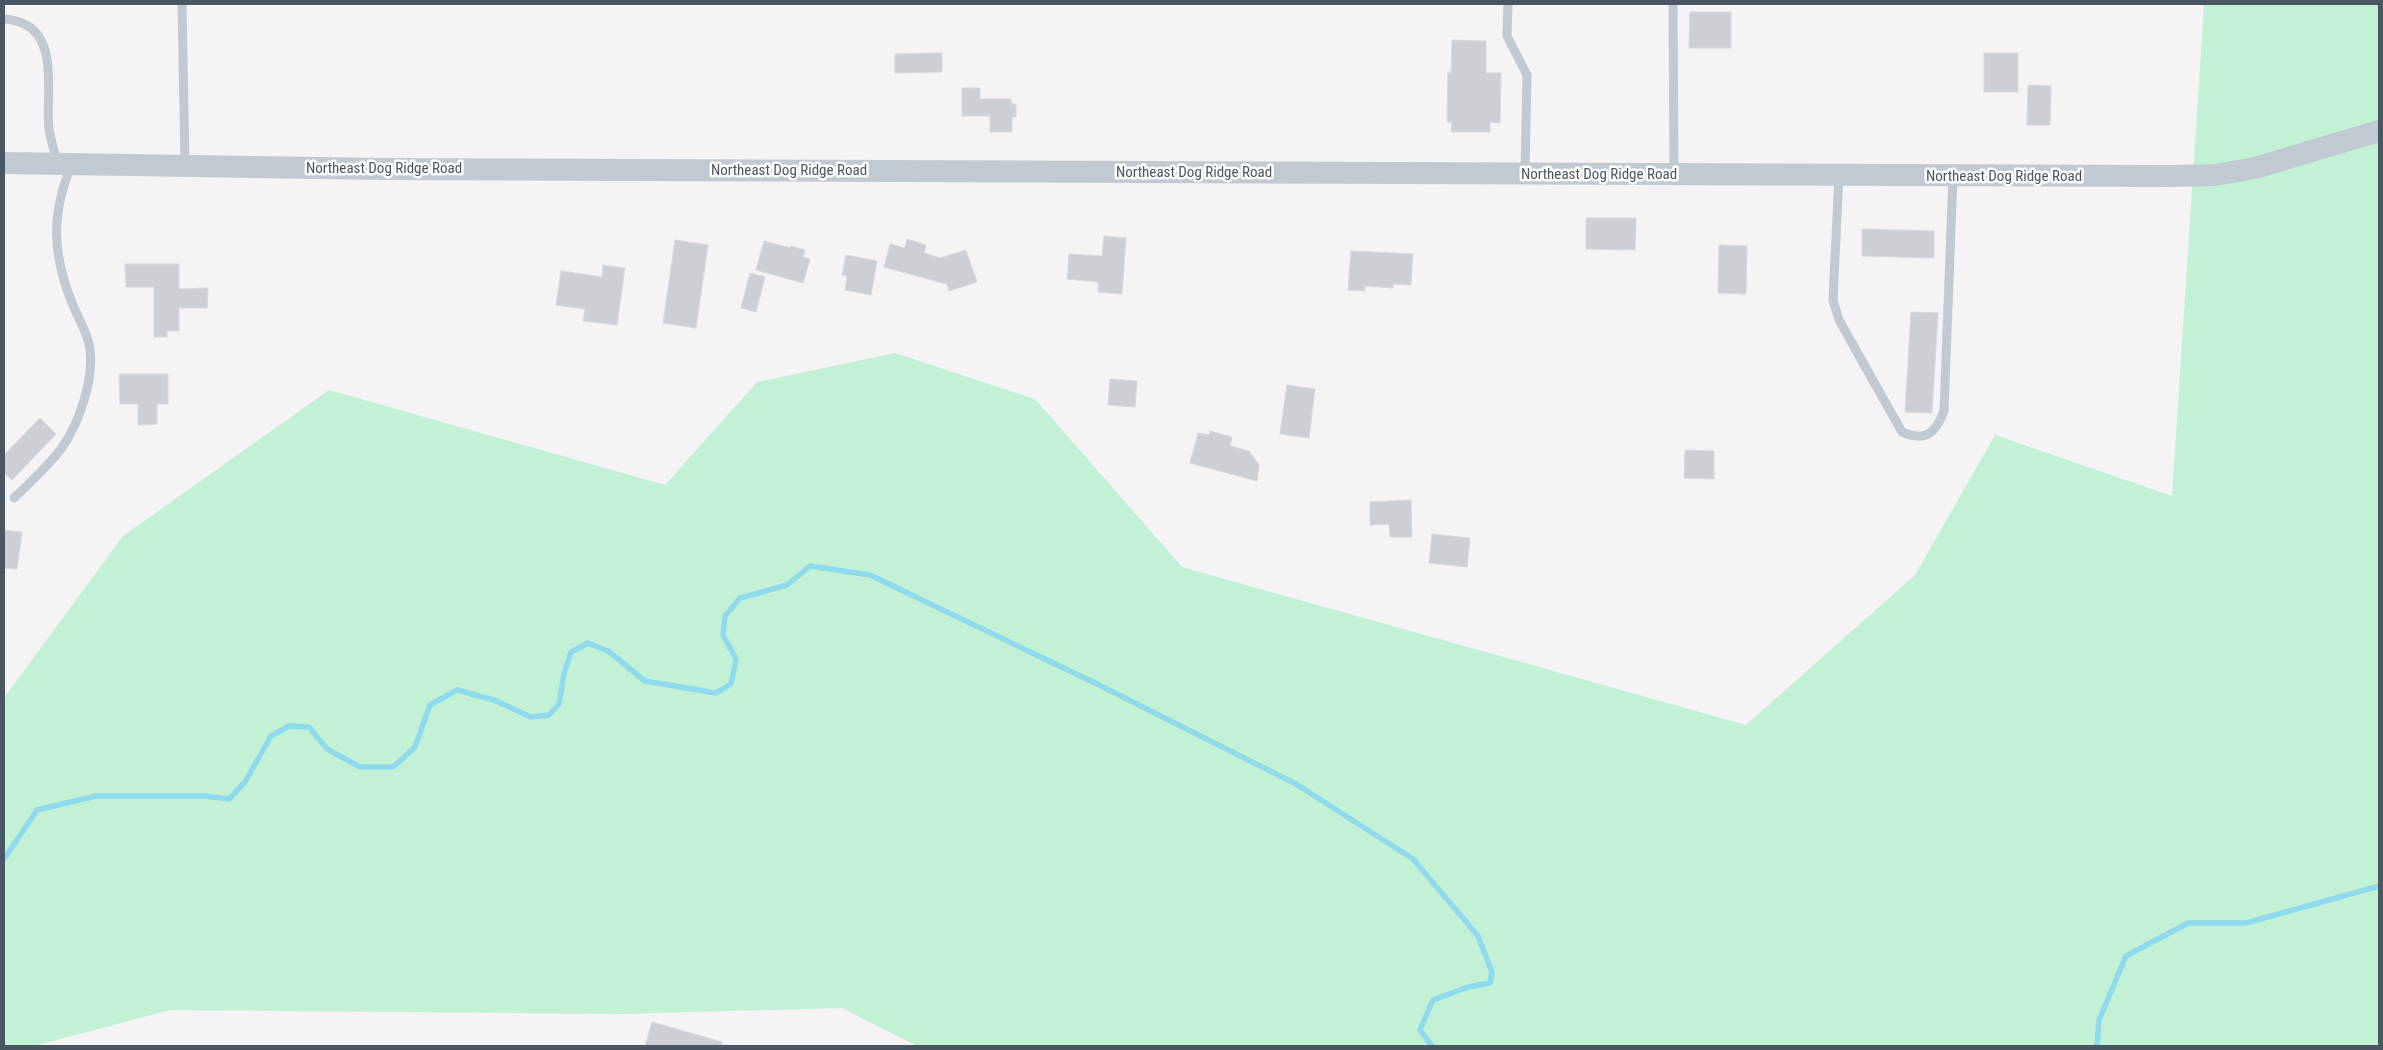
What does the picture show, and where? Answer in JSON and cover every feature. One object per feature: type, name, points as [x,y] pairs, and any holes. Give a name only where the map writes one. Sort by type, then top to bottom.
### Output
[{"type":"street","name":"Northeast Dog Ridge Road","points":[[4,162],[380,169],[1953,176],[2215,175],[2255,168],[2379,132]]},
{"type":"lane","points":[[182,4],[185,166]]},
{"type":"lane","points":[[1508,4],[1507,36],[1527,75],[1525,174]]},
{"type":"lane","points":[[1673,4],[1674,175]]},
{"type":"lane","points":[[4,20],[10,19],[30,27],[40,40],[47,58],[49,128],[65,164],[58,205],[56,233],[60,268],[90,348],[88,383],[82,408],[62,448],[14,498]]},
{"type":"lane","points":[[1839,175],[1833,300],[1839,320],[1902,432],[1914,437],[1930,435],[1938,426],[1944,411],[1953,176]]},
{"type":"green space","points":[[2200,4],[2379,4],[2379,1046],[917,1046],[842,1008],[620,1014],[170,1010],[34,1046],[4,1046],[4,698],[123,536],[329,390],[665,485],[757,382],[895,353],[1035,399],[1182,567],[1746,725],[1915,575],[1995,435],[2172,496],[2204,6]]},
{"type":"building","points":[[1690,12],[1731,12],[1731,48],[1689,48]]},
{"type":"building","points":[[1452,40],[1486,41],[1486,73],[1501,73],[1500,123],[1490,122],[1490,132],[1451,132],[1452,122],[1447,122],[1448,72],[1451,73]]},
{"type":"building","points":[[942,53],[942,72],[895,73],[895,54]]},
{"type":"building","points":[[1984,53],[2018,53],[2018,92],[1984,92]]},
{"type":"building","points":[[2028,85],[2051,86],[2050,125],[2027,125]]},
{"type":"building","points":[[962,88],[980,88],[980,99],[1011,99],[1011,104],[1016,104],[1016,117],[1012,117],[1012,132],[990,132],[990,116],[962,116]]},
{"type":"building","points":[[1586,218],[1636,218],[1635,250],[1586,249]]},
{"type":"building","points":[[1862,229],[1934,231],[1934,258],[1862,256]]},
{"type":"building","points":[[1104,236],[1126,238],[1122,294],[1098,292],[1098,282],[1067,279],[1069,254],[1102,256]]},
{"type":"building","points":[[907,239],[926,245],[924,253],[940,258],[966,250],[977,282],[949,291],[947,284],[884,267],[890,244],[905,248]]},
{"type":"building","points":[[675,240],[708,245],[696,328],[663,323]]},
{"type":"building","points":[[764,241],[805,250],[803,257],[810,259],[803,283],[756,270]]},
{"type":"building","points":[[1719,245],[1747,246],[1746,294],[1718,293]]},
{"type":"building","points":[[1351,251],[1413,254],[1411,285],[1393,284],[1393,288],[1365,286],[1365,291],[1348,290]]},
{"type":"building","points":[[846,255],[877,261],[871,295],[845,290],[847,276],[842,275]]},
{"type":"building","points":[[125,264],[179,264],[179,289],[208,288],[207,308],[179,308],[179,331],[167,331],[167,337],[154,337],[154,287],[126,287]]},
{"type":"building","points":[[603,265],[625,268],[617,325],[583,321],[585,309],[556,305],[561,271],[602,277]]},
{"type":"building","points":[[750,273],[765,277],[756,312],[741,308]]},
{"type":"building","points":[[1911,312],[1938,313],[1932,413],[1905,412]]},
{"type":"building","points":[[119,374],[168,374],[168,404],[157,404],[157,424],[138,425],[138,404],[120,404]]},
{"type":"building","points":[[1110,379],[1137,381],[1135,407],[1108,405]]},
{"type":"building","points":[[1287,385],[1315,389],[1309,438],[1280,434]]},
{"type":"building","points":[[40,418],[56,434],[12,480],[4,473],[4,455]]},
{"type":"building","points":[[1210,431],[1232,437],[1230,446],[1249,451],[1259,465],[1257,481],[1190,463],[1198,433],[1209,435]]},
{"type":"building","points":[[1685,450],[1714,451],[1714,479],[1684,478]]},
{"type":"building","points":[[1411,500],[1412,537],[1390,537],[1389,524],[1370,525],[1370,502]]},
{"type":"building","points":[[4,530],[22,532],[17,569],[4,568]]},
{"type":"building","points":[[1432,534],[1470,538],[1467,567],[1429,563]]},
{"type":"building","points":[[652,1022],[722,1042],[722,1046],[645,1046]]},
{"type":"waterway","points":[[4,859],[37,810],[96,796],[204,796],[229,799],[245,782],[271,736],[289,726],[309,727],[327,749],[360,767],[393,767],[415,747],[430,705],[457,690],[494,700],[531,717],[549,715],[559,704],[564,674],[571,652],[588,643],[608,651],[645,681],[716,693],[731,684],[736,659],[723,635],[725,616],[740,598],[787,585],[810,566],[870,575],[1095,683],[1296,784],[1413,859],[1478,936],[1492,972],[1490,983],[1468,987],[1433,1000],[1420,1030],[1432,1046]]},
{"type":"waterway","points":[[2097,1046],[2099,1020],[2126,956],[2188,923],[2246,923],[2379,886]]}]
